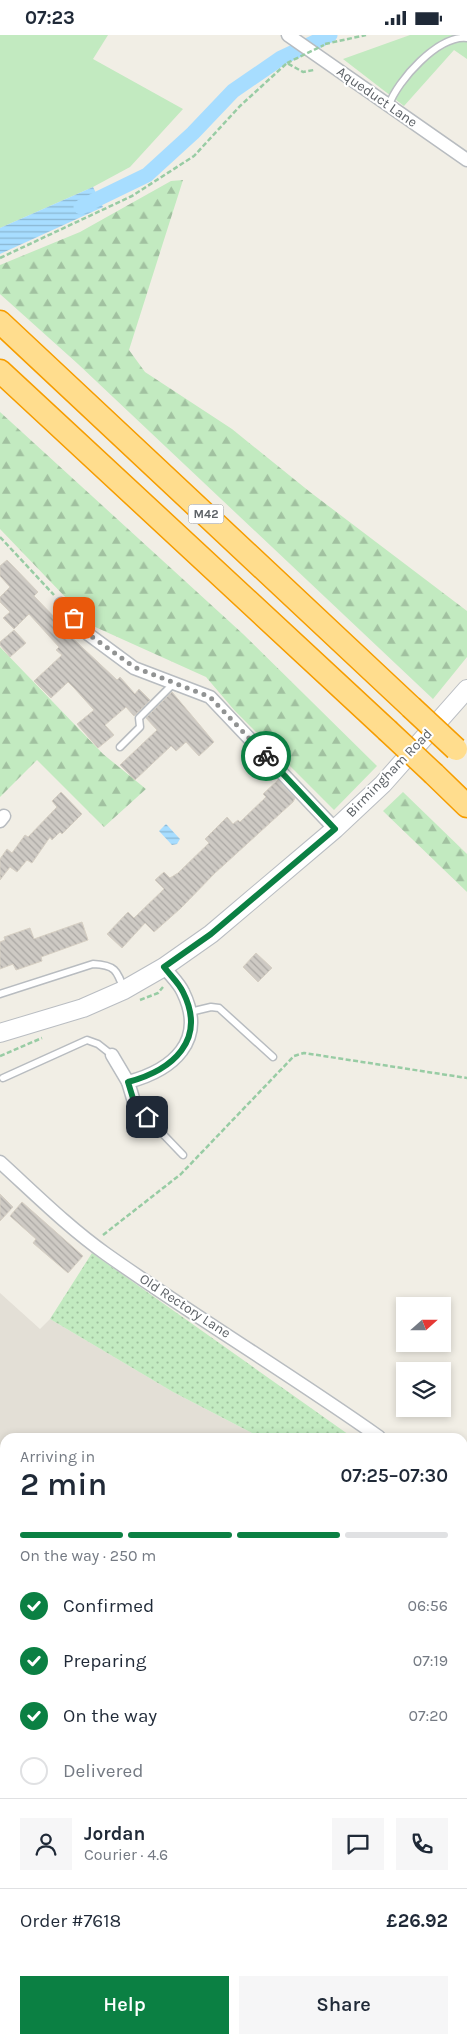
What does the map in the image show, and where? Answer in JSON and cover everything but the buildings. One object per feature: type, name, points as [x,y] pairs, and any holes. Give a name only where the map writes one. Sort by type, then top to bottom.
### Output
[{"type":"highway","name":"M42","points":[[0,322],[462,754]]},
{"type":"highway","name":"M42","points":[[0,371],[467,806]]},
{"type":"main road","name":"Birmingham Road","points":[[0,1033],[83,1008],[124,990],[164,967],[218,928],[335,829],[383,784],[467,689]]},
{"type":"street","name":"Aqueduct Lane","points":[[288,35],[467,160]]},
{"type":"street","points":[[61,603],[88,634],[134,667],[210,697],[335,829]]},
{"type":"street","points":[[64,626],[74,618]]},
{"type":"street","points":[[128,1082],[143,1078],[178,1058],[189,1039],[192,1019],[190,1012],[182,990],[164,967]]},
{"type":"street","points":[[112,1055],[128,1082],[135,1105]]},
{"type":"street","name":"Old Rectory Lane","points":[[0,1162],[104,1253],[302,1383],[373,1433]]},
{"type":"lane","points":[[389,105],[396,88],[424,57],[441,45],[462,37],[467,39]]},
{"type":"lane","points":[[120,747],[140,727],[138,718],[174,683]]},
{"type":"lane","points":[[0,994],[93,964],[107,965],[117,971],[124,990]]},
{"type":"lane","points":[[190,1012],[212,1007],[220,1008],[273,1057]]},
{"type":"lane","points":[[3,1078],[86,1040],[98,1043],[112,1055]]},
{"type":"lane","points":[[135,1105],[183,1155]]},
{"type":"path","points":[[0,258],[132,196],[194,156],[240,106],[287,63],[324,45],[366,35]]},
{"type":"path","points":[[287,63],[303,72],[332,66]]},
{"type":"path","points":[[0,537],[61,603]]},
{"type":"path","points":[[0,1056],[10,1052]]},
{"type":"path","points":[[86,1237],[105,1235],[181,1174],[294,1056],[304,1053],[467,1079]]},
{"type":"shaded area","points":[[0,1293],[40,1329],[50,1319],[173,1392],[252,1433],[0,1433]]},
{"type":"green space","points":[[0,35],[108,35],[93,59],[183,109],[130,167],[93,187],[0,228]]},
{"type":"green space","points":[[410,35],[467,35],[467,59],[454,50],[404,106],[343,59]]},
{"type":"green space","points":[[183,180],[129,350],[145,372],[232,429],[310,492],[467,611],[467,657],[433,699],[78,364],[0,294],[0,265],[80,232],[171,181]]},
{"type":"green space","points":[[0,412],[243,634],[377,766],[334,810],[235,711],[206,677],[93,626],[0,529]]},
{"type":"green space","points":[[0,647],[103,754],[146,789],[104,827],[37,760],[0,797]]},
{"type":"green space","points":[[403,792],[467,854],[467,892],[383,811]]},
{"type":"green space","points":[[92,1253],[346,1433],[252,1433],[173,1392],[50,1319]]},
{"type":"water","points":[[93,187],[103,207],[0,254],[0,228]]},
{"type":"water","points":[[166,824],[180,839],[177,844],[172,845],[159,831]]},
{"type":"waterway","points":[[81,207],[147,175],[193,133],[233,91],[281,58],[330,35]]},
{"type":"way so far","points":[[74,618],[88,634],[134,667],[210,697],[266,756]]},
{"type":"route","points":[[147,1117],[135,1105],[128,1082],[143,1078],[178,1058],[189,1039],[192,1019],[182,990],[164,967],[211,934],[335,829],[266,756]]}]
